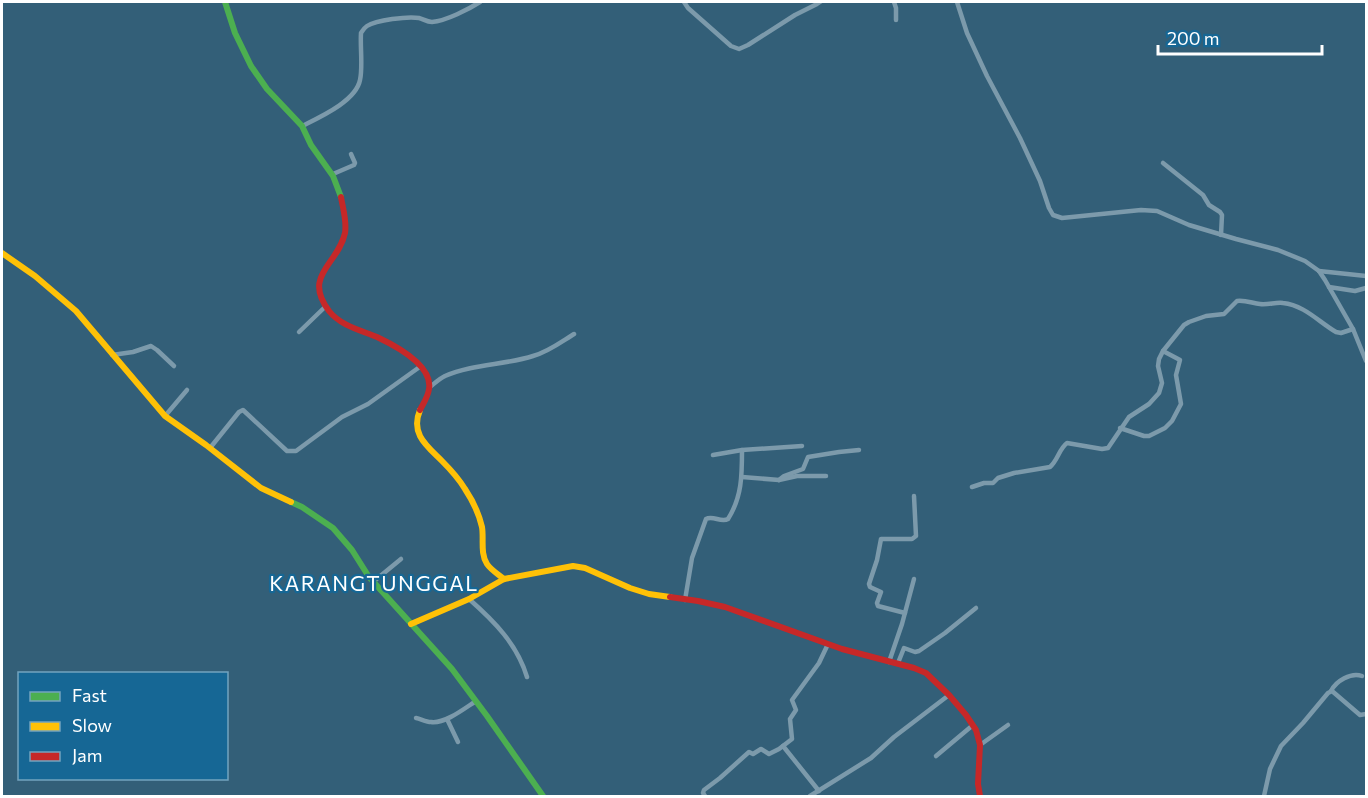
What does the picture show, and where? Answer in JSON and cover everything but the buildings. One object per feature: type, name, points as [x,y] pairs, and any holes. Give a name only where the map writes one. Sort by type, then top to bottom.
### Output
[{"type":"street","points":[[225,2],[236,34],[263,85],[302,126],[312,147],[333,174],[339,190],[344,208],[345,227],[343,240],[319,281],[319,289],[326,306],[334,317],[345,325],[388,343],[421,366],[428,377],[430,387],[417,421],[418,432],[427,447],[444,462],[463,485],[481,522],[485,560],[504,579]]},
{"type":"street","points":[[302,126],[343,102],[358,87],[361,77],[361,33],[367,26],[379,21],[405,18],[419,18],[435,22],[480,2]]},
{"type":"street","points":[[684,2],[731,46],[739,49],[820,2]]},
{"type":"street","points":[[894,2],[896,21]]},
{"type":"street","points":[[957,2],[972,44],[1020,138],[1053,215],[1062,218],[1151,210],[1164,213],[1189,225],[1278,250],[1305,261],[1319,271],[1329,287],[1353,329],[1366,361]]},
{"type":"street","points":[[333,174],[354,165],[351,154]]},
{"type":"street","points":[[1163,163],[1203,195],[1210,206],[1221,212],[1221,235]]},
{"type":"street","points":[[2,253],[36,276],[76,311],[165,416],[261,488],[302,507],[333,528],[344,539],[374,582],[452,669],[543,796]]},
{"type":"street","points":[[1319,271],[1366,276]]},
{"type":"street","points":[[1329,287],[1355,291],[1366,288]]},
{"type":"street","points":[[972,487],[993,483],[998,478],[1014,473],[1050,466],[1067,443],[1108,448],[1129,417],[1149,404],[1159,393],[1162,383],[1158,366],[1159,359],[1186,323],[1206,316],[1224,314],[1233,304],[1240,301],[1293,305],[1336,332],[1341,333],[1353,329]]},
{"type":"street","points":[[299,332],[326,306]]},
{"type":"street","points":[[430,387],[448,375],[531,357],[574,333]]},
{"type":"street","points":[[112,355],[151,346],[174,366]]},
{"type":"street","points":[[1120,428],[1151,436],[1168,425],[1179,409],[1181,402],[1176,375],[1180,360],[1163,351]]},
{"type":"street","points":[[210,448],[239,412],[244,410],[286,451],[296,451],[421,366]]},
{"type":"street","points":[[165,416],[188,390]]},
{"type":"street","points":[[713,455],[742,450],[802,446]]},
{"type":"street","points":[[685,600],[692,558],[706,519],[709,517],[723,521],[729,518],[739,499],[742,450]]},
{"type":"street","points":[[778,480],[803,469],[809,457],[859,450]]},
{"type":"street","points":[[742,477],[778,480],[797,476],[826,476]]},
{"type":"street","points":[[905,613],[877,605],[882,593],[870,587],[869,584],[877,560],[880,540],[884,538],[912,539],[916,536],[914,496]]},
{"type":"street","points":[[374,582],[401,559]]},
{"type":"street","points":[[411,624],[469,599],[504,579],[579,566],[630,588],[657,596],[698,601],[725,608],[828,644],[898,663],[926,674],[949,695],[976,730],[980,745],[978,784],[980,796]]},
{"type":"street","points":[[889,662],[914,579]]},
{"type":"street","points":[[469,599],[505,634],[519,656],[527,677]]},
{"type":"street","points":[[898,663],[904,648],[918,651],[976,608]]},
{"type":"street","points":[[705,796],[703,790],[749,752],[754,754],[761,749],[769,754],[793,738],[790,719],[796,710],[792,700],[819,663],[828,644]]},
{"type":"street","points":[[1264,796],[1270,769],[1281,746],[1313,712],[1334,685],[1351,675],[1362,676]]},
{"type":"street","points":[[1331,691],[1360,715],[1366,714]]},
{"type":"street","points":[[810,796],[871,758],[949,695]]},
{"type":"street","points":[[416,718],[435,723],[447,719],[476,701]]},
{"type":"street","points":[[447,719],[458,742]]},
{"type":"street","points":[[936,756],[973,725]]},
{"type":"street","points":[[980,745],[1008,725]]},
{"type":"street","points":[[783,746],[819,791]]},
{"type":"traffic: fast","points":[[225,2],[235,33],[251,66],[267,89],[302,126],[311,145],[333,176],[341,197]]},
{"type":"traffic: fast","points":[[291,502],[333,528],[352,550],[369,577],[452,669],[543,796]]},
{"type":"traffic: slow","points":[[2,253],[35,276],[76,311],[165,416],[261,488],[291,502]]},
{"type":"traffic: slow","points":[[420,410],[417,418],[419,433],[468,494],[482,527],[485,560],[490,568],[504,579]]},
{"type":"traffic: slow","points":[[411,624],[469,599],[504,579],[573,566],[585,568],[630,588],[670,597]]},
{"type":"traffic: jam","points":[[341,197],[345,233],[336,254],[320,279],[319,288],[322,299],[329,311],[339,320],[394,346],[419,364],[429,380],[427,398],[420,410]]},
{"type":"traffic: jam","points":[[670,597],[725,607],[842,649],[926,673],[949,695],[976,730],[980,745],[978,784],[980,796]]},
{"type":"district","name":"KARANGTUNGGAL","points":[[374,584]]}]
